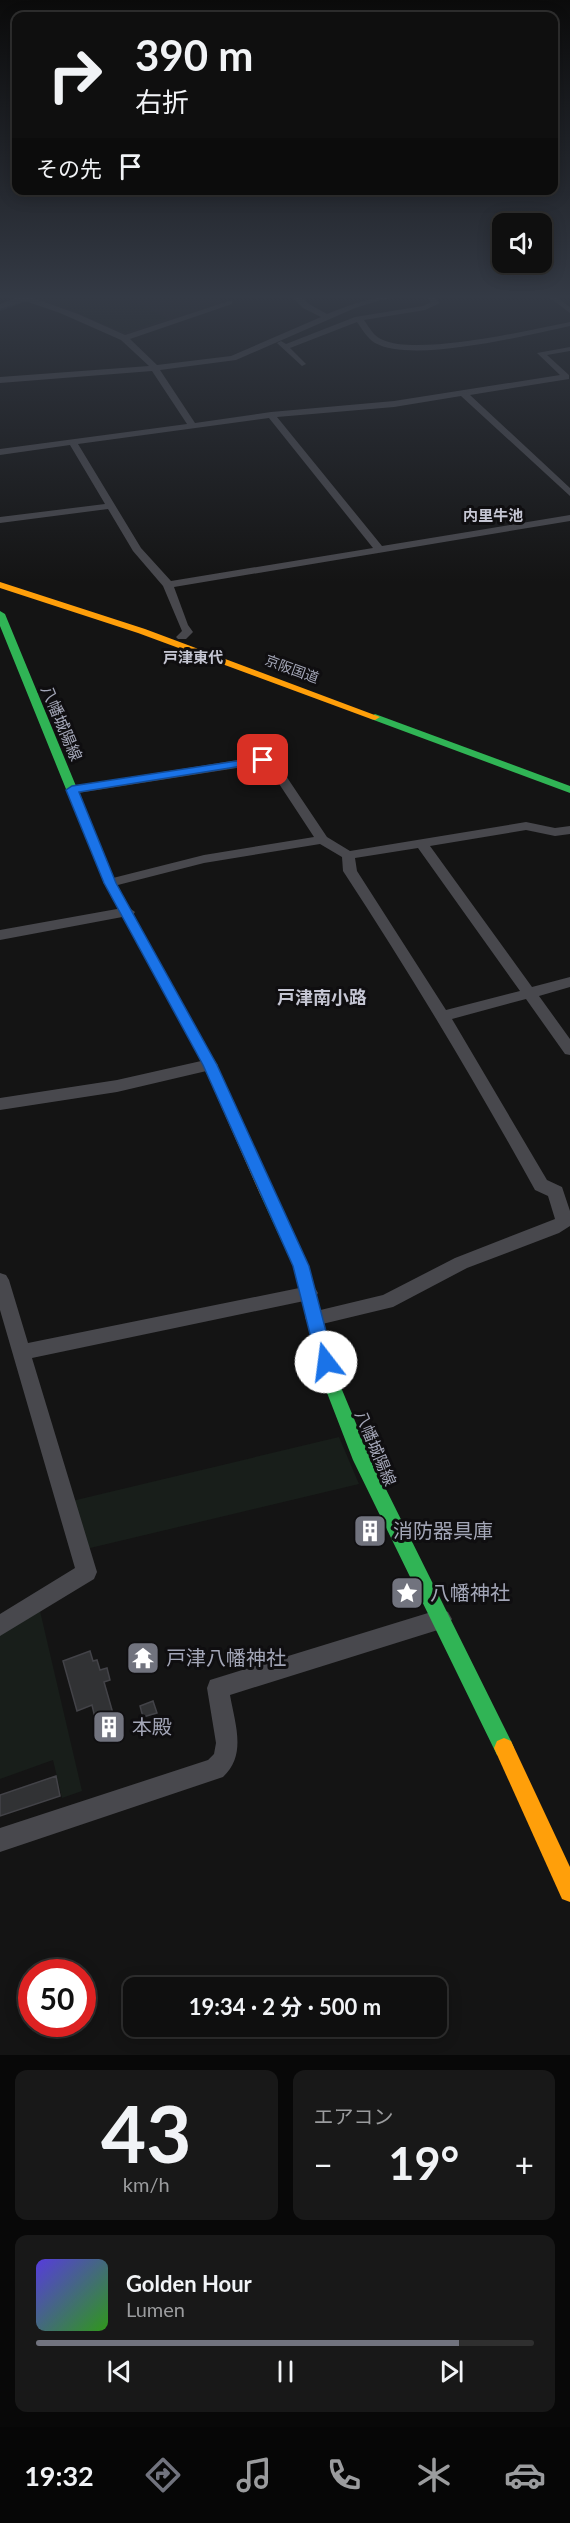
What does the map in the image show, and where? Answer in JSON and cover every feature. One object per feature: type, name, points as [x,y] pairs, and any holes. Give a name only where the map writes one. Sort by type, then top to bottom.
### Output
[{"type":"main road","name":"京阪国道","points":[[0,577],[104,609],[182,637],[570,782]]},
{"type":"main road","name":"京阪国道","points":[[0,585],[55,601],[175,643],[570,790]]},
{"type":"main road","name":"八幡城陽線","points":[[0,614],[110,883],[128,912],[210,1065],[301,1266],[332,1385],[362,1460],[524,1788],[570,1891]]},
{"type":"street","points":[[169,390],[193,426]]},
{"type":"street","points":[[0,452],[271,416],[380,406],[483,390]]},
{"type":"street","points":[[463,393],[570,493]]},
{"type":"street","points":[[271,416],[380,550]]},
{"type":"street","points":[[73,443],[137,549],[168,585],[179,609],[183,625],[188,632],[182,637]]},
{"type":"street","points":[[0,520],[112,506]]},
{"type":"street","points":[[168,585],[570,518]]},
{"type":"street","points":[[72,790],[263,760],[272,764],[322,840],[348,855],[526,826],[555,832],[570,830]]},
{"type":"street","points":[[110,883],[204,859],[322,840]]},
{"type":"street","points":[[421,843],[570,1050]]},
{"type":"street","points":[[314,1318],[387,1302],[461,1263],[563,1223],[564,1215],[557,1201],[556,1192],[542,1185],[402,950],[350,871],[348,855]]},
{"type":"street","points":[[0,935],[128,912]]},
{"type":"street","points":[[441,1017],[570,982]]},
{"type":"street","points":[[0,1104],[117,1086],[210,1065]]},
{"type":"street","points":[[0,1280],[87,1572],[0,1626]]},
{"type":"street","points":[[22,1352],[309,1293]]},
{"type":"street","points":[[0,1840],[214,1769],[225,1760],[227,1743],[218,1688],[441,1619]]},
{"type":"shaded area","points":[[339,1437],[359,1484],[86,1549],[72,1501]]},
{"type":"shaded area","points":[[40,1611],[82,1791],[62,1798],[53,1760],[0,1779],[0,1635]]},
{"type":"building","points":[[90,1651],[93,1661],[97,1660],[100,1670],[107,1668],[110,1680],[104,1682],[114,1717],[118,1716],[122,1731],[100,1739],[92,1705],[77,1711],[63,1661]]},
{"type":"building","points":[[153,1701],[157,1713],[143,1717],[140,1706]]},
{"type":"building","points":[[56,1776],[60,1796],[0,1816],[0,1795]]},
{"type":"traffic: fast","points":[[0,614],[110,883],[146,948]]},
{"type":"traffic: fast","points":[[375,717],[570,790]]},
{"type":"traffic: fast","points":[[268,1194],[301,1266],[332,1385],[362,1460],[504,1748]]},
{"type":"traffic: slow","points":[[0,585],[142,631],[375,717]]},
{"type":"traffic: slow","points":[[146,948],[210,1065],[268,1194]]},
{"type":"traffic: slow","points":[[504,1748],[570,1891]]},
{"type":"place","name":"消防器具庫","points":[[370,1531]]},
{"type":"place","name":"八幡神社","points":[[407,1593]]},
{"type":"place","name":"戸津八幡神社","points":[[143,1658]]},
{"type":"place","name":"本殿","points":[[109,1727]]},
{"type":"district","name":"内里牛池","points":[[493,516]]},
{"type":"district","name":"戸津東代","points":[[193,658]]},
{"type":"district","name":"戸津南小路","points":[[322,998]]},
{"type":"route","points":[[263,760],[72,790],[110,883],[128,912],[210,1065],[301,1266],[326,1362]]}]
